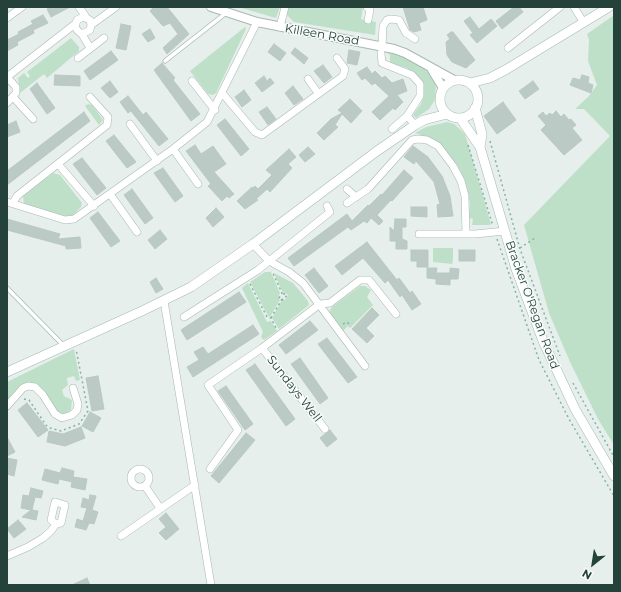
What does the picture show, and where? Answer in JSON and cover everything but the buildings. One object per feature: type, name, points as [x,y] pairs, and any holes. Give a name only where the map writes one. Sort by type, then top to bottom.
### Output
[{"type":"main road","points":[[447,114],[440,103],[440,95],[443,88],[454,80],[470,83],[490,78],[609,7]]},
{"type":"main road","points":[[7,372],[164,301],[191,287],[253,244],[377,151],[415,125],[424,120],[447,114],[460,118],[469,115],[475,108],[478,96],[490,78]]},
{"type":"main road","points":[[470,83],[478,96]]},
{"type":"main road","points":[[424,120],[440,103]]},
{"type":"main road","name":"Bracker O'Regan Road","points":[[475,108],[482,134],[480,147]]},
{"type":"main road","name":"Bracker O'Regan Road","points":[[460,118],[480,147],[511,250],[542,340],[556,372],[594,443],[614,476]]},
{"type":"street","points":[[7,18],[22,7]]},
{"type":"street","points":[[79,7],[90,20],[91,25],[90,30],[82,34]]},
{"type":"street","points":[[91,25],[116,7]]},
{"type":"street","name":"Killeen Road","points":[[211,7],[257,22],[382,50],[405,53],[454,80]]},
{"type":"street","points":[[280,27],[285,7]]},
{"type":"street","points":[[367,7],[370,10],[368,20]]},
{"type":"street","points":[[508,48],[560,7]]},
{"type":"street","points":[[574,7],[584,23]]},
{"type":"street","points":[[7,103],[14,98],[16,87],[7,77],[75,24],[78,18],[86,17]]},
{"type":"street","points":[[392,128],[407,116],[420,96],[420,84],[412,75],[382,63],[383,26],[387,20],[395,18],[399,20],[406,33],[415,39]]},
{"type":"street","points":[[90,97],[108,117],[109,123],[10,203],[65,220],[74,219],[173,149],[207,122],[215,110],[257,22]]},
{"type":"street","points":[[75,24],[76,30],[82,34],[90,48]]},
{"type":"street","points":[[78,58],[104,38]]},
{"type":"street","points":[[223,94],[256,133],[262,135],[343,76],[345,69],[337,58]]},
{"type":"street","points":[[431,68],[443,88]]},
{"type":"street","points":[[308,80],[318,93]]},
{"type":"street","points":[[192,81],[215,110]]},
{"type":"street","points":[[14,98],[33,119]]},
{"type":"street","points":[[407,116],[415,125]]},
{"type":"street","points":[[130,124],[157,160]]},
{"type":"street","points":[[347,203],[368,189],[412,140],[427,140],[438,146],[453,166],[461,181],[466,196],[466,234]]},
{"type":"street","points":[[173,149],[198,184]]},
{"type":"street","points":[[58,164],[94,206]]},
{"type":"street","points":[[347,189],[356,198]]},
{"type":"street","points":[[110,194],[137,232]]},
{"type":"street","points":[[184,317],[246,278],[269,261],[330,212],[327,206]]},
{"type":"street","points":[[419,234],[466,234],[505,231]]},
{"type":"street","points":[[253,244],[269,261],[298,278],[320,304],[365,366]]},
{"type":"street","name":"Sundays Well","points":[[210,469],[238,430],[208,385],[280,335],[320,304],[330,303],[360,280],[369,280],[396,314]]},
{"type":"street","points":[[164,301],[210,585]]},
{"type":"street","name":"Sundays Well","points":[[262,348],[325,429]]},
{"type":"street","points":[[7,406],[23,388],[28,386],[35,387],[43,395],[55,414],[62,418],[72,415],[77,410],[78,404],[73,388]]},
{"type":"street","points":[[121,536],[194,485]]},
{"type":"street","points":[[145,486],[160,508]]},
{"type":"street","points":[[7,556],[28,547],[43,538],[52,532],[56,524]]},
{"type":"lane","points":[[165,61],[226,13]]},
{"type":"lane","points":[[7,288],[65,346]]},
{"type":"path","points":[[488,136],[520,248],[563,362]]},
{"type":"path","points":[[511,250],[520,248],[535,238]]},
{"type":"path","points":[[271,318],[282,299],[283,300],[287,295],[282,293],[272,271],[277,272]]},
{"type":"path","points":[[246,278],[267,317],[271,318],[280,335]]},
{"type":"path","points":[[282,293],[279,298],[282,299]]},
{"type":"path","points":[[338,328],[347,322],[351,326]]},
{"type":"path","points":[[20,401],[29,400],[46,425],[50,428],[61,431],[79,424],[88,411],[74,342]]},
{"type":"path","points":[[571,380],[614,458]]},
{"type":"green space","points":[[238,7],[280,7],[276,18]]},
{"type":"green space","points":[[288,7],[363,7],[361,19],[376,22],[375,35],[294,22],[286,14]]},
{"type":"green space","points":[[614,15],[614,445],[598,419],[570,362],[549,313],[524,225],[610,136],[584,109],[575,109],[589,96],[597,85],[588,61],[589,40],[587,34]]},
{"type":"green space","points":[[245,27],[246,29],[216,93],[213,95],[208,94],[190,71]]},
{"type":"green space","points":[[71,38],[79,47],[79,51],[47,78],[44,74],[20,93],[18,78],[24,73],[28,78],[30,76],[27,72]]},
{"type":"green space","points":[[384,50],[411,60],[421,66],[430,74],[436,83],[435,100],[429,109],[416,118],[413,115],[421,104],[424,96],[424,88],[421,79],[407,68],[390,63],[390,55]]},
{"type":"green space","points":[[88,104],[92,105],[103,120],[99,125],[85,106]]},
{"type":"green space","points":[[447,122],[454,124],[465,134],[491,224],[489,225],[472,225],[473,219],[469,218],[470,204],[467,188],[460,170],[441,145],[432,139],[415,133],[426,127]]},
{"type":"green space","points":[[53,173],[60,175],[82,203],[81,207],[71,217],[66,217],[24,204],[23,196]]},
{"type":"green space","points":[[433,248],[453,248],[452,264],[433,262]]},
{"type":"green space","points":[[265,272],[271,272],[280,293],[278,298],[280,300],[270,317],[268,316],[250,282]]},
{"type":"green space","points":[[274,273],[293,283],[308,301],[309,305],[279,329],[272,318],[282,300],[284,301],[288,295],[282,291]]},
{"type":"green space","points":[[248,283],[267,322],[271,321],[277,331],[264,340],[261,337],[263,332],[242,288]]},
{"type":"green space","points":[[360,286],[365,286],[371,290],[367,297],[373,305],[350,328],[348,326],[343,331],[330,313],[330,310]]},
{"type":"green space","points":[[74,349],[80,380],[76,381],[74,376],[67,378],[68,385],[62,390],[64,396],[72,400],[71,410],[62,415],[58,414],[30,384],[7,402],[7,382]]}]
